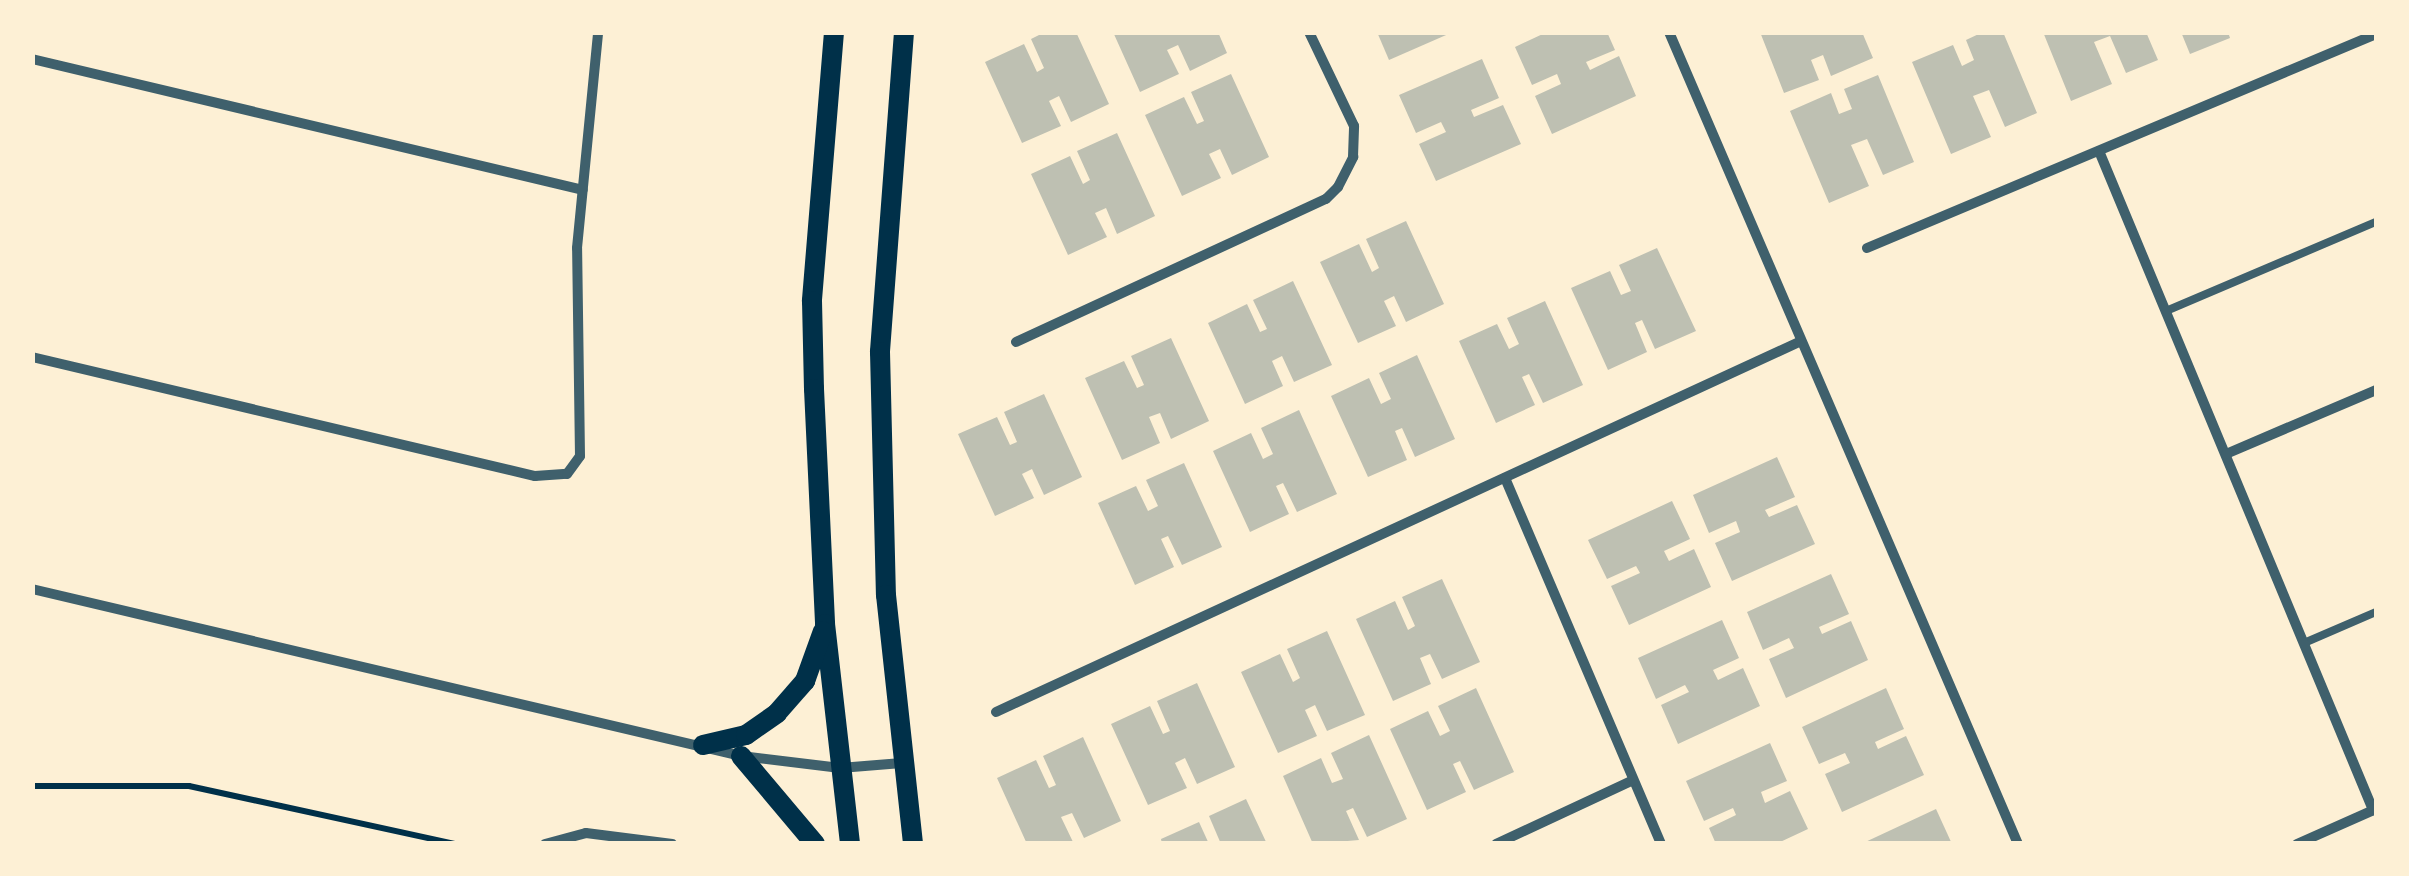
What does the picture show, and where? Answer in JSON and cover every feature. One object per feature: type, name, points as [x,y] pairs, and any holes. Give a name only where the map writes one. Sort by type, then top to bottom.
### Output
[{"type":"main road","points":[[834,32],[812,300],[825,624],[850,844]]},
{"type":"main road","points":[[904,32],[880,352],[886,595],[914,844]]},
{"type":"main road","points":[[703,745],[746,735],[777,713],[805,681],[825,624]]},
{"type":"main road","points":[[742,756],[815,844]]},
{"type":"street","points":[[32,358],[535,476],[568,474],[580,456],[576,292],[598,32]]},
{"type":"street","points":[[1016,342],[1326,199],[1338,187],[1353,157],[1354,126],[1309,32]]},
{"type":"street","points":[[1669,32],[2018,844]]},
{"type":"street","points":[[1867,248],[2376,34]]},
{"type":"street","points":[[32,59],[583,190]]},
{"type":"street","points":[[2100,150],[2375,810],[2297,844]]},
{"type":"street","points":[[996,712],[1800,341]]},
{"type":"street","points":[[2226,454],[2376,390]]},
{"type":"street","points":[[1505,478],[1661,844]]},
{"type":"street","points":[[32,589],[742,756],[840,768],[902,763]]},
{"type":"street","points":[[1496,844],[1633,780]]},
{"type":"street","points":[[545,844],[586,834],[672,844]]},
{"type":"lane","points":[[2166,311],[2376,222]]},
{"type":"lane","points":[[2304,643],[2376,612]]},
{"type":"path","points":[[32,786],[189,786],[456,844]]},
{"type":"building","points":[[1045,32],[1076,32],[1109,104],[1071,122],[1059,96],[1049,101],[1061,126],[1022,143],[985,62],[1024,44],[1037,72],[1044,68],[1031,39]]},
{"type":"building","points":[[1113,32],[1218,32],[1227,53],[1190,71],[1178,45],[1167,50],[1179,74],[1140,92]]},
{"type":"building","points":[[1377,32],[1453,32],[1389,60]]},
{"type":"building","points":[[1547,32],[1607,32],[1615,50],[1586,62],[1590,70],[1619,56],[1636,96],[1552,134],[1535,96],[1561,84],[1557,74],[1532,85],[1515,47]]},
{"type":"building","points":[[1760,32],[1862,32],[1873,58],[1831,76],[1823,55],[1811,60],[1819,80],[1784,93]]},
{"type":"building","points":[[1983,32],[2003,32],[2037,113],[2005,127],[1989,90],[1973,96],[1991,137],[1951,154],[1912,62],[1953,45],[1962,66],[1974,60],[1966,40]]},
{"type":"building","points":[[2043,32],[2146,32],[2158,60],[2126,73],[2110,36],[2094,42],[2112,84],[2071,101]]},
{"type":"building","points":[[2181,32],[2228,32],[2230,38],[2190,54]]},
{"type":"building","points":[[1482,59],[1499,98],[1471,110],[1474,117],[1503,105],[1521,144],[1436,181],[1419,144],[1446,132],[1441,122],[1416,133],[1399,95]]},
{"type":"building","points":[[1231,74],[1269,157],[1232,175],[1220,149],[1209,154],[1221,178],[1182,196],[1145,115],[1184,97],[1197,124],[1204,121],[1191,92]]},
{"type":"building","points":[[1878,75],[1914,162],[1883,175],[1867,139],[1851,145],[1869,186],[1829,203],[1790,111],[1831,93],[1839,114],[1852,109],[1844,89]]},
{"type":"building","points":[[1117,133],[1155,216],[1117,234],[1106,208],[1095,213],[1107,237],[1068,255],[1031,174],[1070,156],[1083,184],[1090,180],[1077,151]]},
{"type":"building","points":[[1406,221],[1444,304],[1406,322],[1394,296],[1384,301],[1396,326],[1358,343],[1320,262],[1359,244],[1372,272],[1379,268],[1366,239]]},
{"type":"building","points":[[1657,248],[1696,331],[1655,349],[1642,320],[1635,323],[1647,352],[1608,370],[1571,288],[1610,271],[1621,295],[1631,291],[1619,265]]},
{"type":"building","points":[[1293,281],[1332,365],[1294,382],[1282,356],[1272,361],[1283,386],[1245,404],[1208,323],[1247,304],[1260,332],[1267,329],[1253,300]]},
{"type":"building","points":[[1545,301],[1583,385],[1543,403],[1529,374],[1522,377],[1535,405],[1496,423],[1459,341],[1497,324],[1509,349],[1519,344],[1507,318]]},
{"type":"building","points":[[1171,338],[1209,421],[1171,439],[1160,413],[1149,417],[1160,443],[1122,460],[1085,378],[1124,361],[1137,388],[1144,385],[1131,356]]},
{"type":"building","points":[[1417,355],[1455,439],[1415,457],[1402,428],[1395,431],[1407,460],[1368,477],[1331,396],[1369,378],[1381,404],[1391,399],[1379,373]]},
{"type":"building","points":[[1044,394],[1082,477],[1044,495],[1032,469],[1022,474],[1034,498],[995,516],[958,434],[997,417],[1010,445],[1017,442],[1004,412]]},
{"type":"building","points":[[1299,410],[1337,494],[1297,512],[1283,483],[1276,486],[1289,514],[1250,532],[1213,451],[1251,433],[1263,459],[1273,454],[1261,428]]},
{"type":"building","points":[[1777,457],[1795,497],[1765,510],[1769,517],[1797,505],[1815,544],[1732,581],[1715,543],[1740,532],[1736,521],[1709,533],[1693,495]]},
{"type":"building","points":[[1184,463],[1222,547],[1182,565],[1168,536],[1161,539],[1174,567],[1135,585],[1098,503],[1136,486],[1148,511],[1158,506],[1146,480]]},
{"type":"building","points":[[1672,501],[1690,539],[1664,551],[1669,561],[1694,549],[1711,587],[1629,625],[1611,586],[1640,573],[1636,566],[1607,579],[1588,540]]},
{"type":"building","points":[[1831,574],[1849,614],[1819,627],[1822,634],[1851,621],[1868,660],[1786,698],[1769,659],[1794,648],[1789,638],[1763,650],[1747,612]]},
{"type":"building","points":[[1442,579],[1480,662],[1442,679],[1430,654],[1420,658],[1431,684],[1393,701],[1356,619],[1395,601],[1408,630],[1415,626],[1402,597]]},
{"type":"building","points":[[1722,620],[1739,658],[1713,670],[1718,680],[1743,668],[1760,706],[1678,744],[1661,705],[1689,692],[1685,685],[1656,699],[1638,658]]},
{"type":"building","points":[[1327,631],[1365,715],[1327,731],[1315,705],[1305,710],[1317,736],[1278,753],[1241,672],[1280,654],[1293,682],[1300,678],[1287,649]]},
{"type":"building","points":[[1197,683],[1235,767],[1197,784],[1185,758],[1175,763],[1187,788],[1148,805],[1111,724],[1150,706],[1163,734],[1170,731],[1157,701]]},
{"type":"building","points":[[1476,688],[1514,772],[1474,790],[1460,761],[1453,764],[1466,792],[1427,810],[1390,729],[1428,711],[1440,736],[1450,731],[1438,706]]},
{"type":"building","points":[[1886,688],[1904,729],[1875,742],[1878,749],[1906,736],[1924,775],[1842,812],[1825,774],[1850,763],[1845,753],[1819,764],[1802,727]]},
{"type":"building","points":[[1369,735],[1407,819],[1367,837],[1353,808],[1346,811],[1359,840],[1313,844],[1283,776],[1321,758],[1332,783],[1343,779],[1331,753]]},
{"type":"building","points":[[1083,737],[1121,821],[1084,838],[1072,813],[1061,817],[1073,842],[1027,844],[997,778],[1036,760],[1049,788],[1056,785],[1043,756]]},
{"type":"building","points":[[1770,743],[1787,781],[1761,792],[1765,803],[1790,791],[1808,829],[1776,844],[1716,844],[1709,828],[1736,815],[1733,808],[1704,821],[1686,781]]},
{"type":"building","points":[[1246,799],[1267,844],[1221,844],[1209,816]]},
{"type":"building","points":[[1936,809],[1952,844],[1861,844]]},
{"type":"building","points":[[1199,822],[1209,844],[1162,844],[1161,839]]}]
